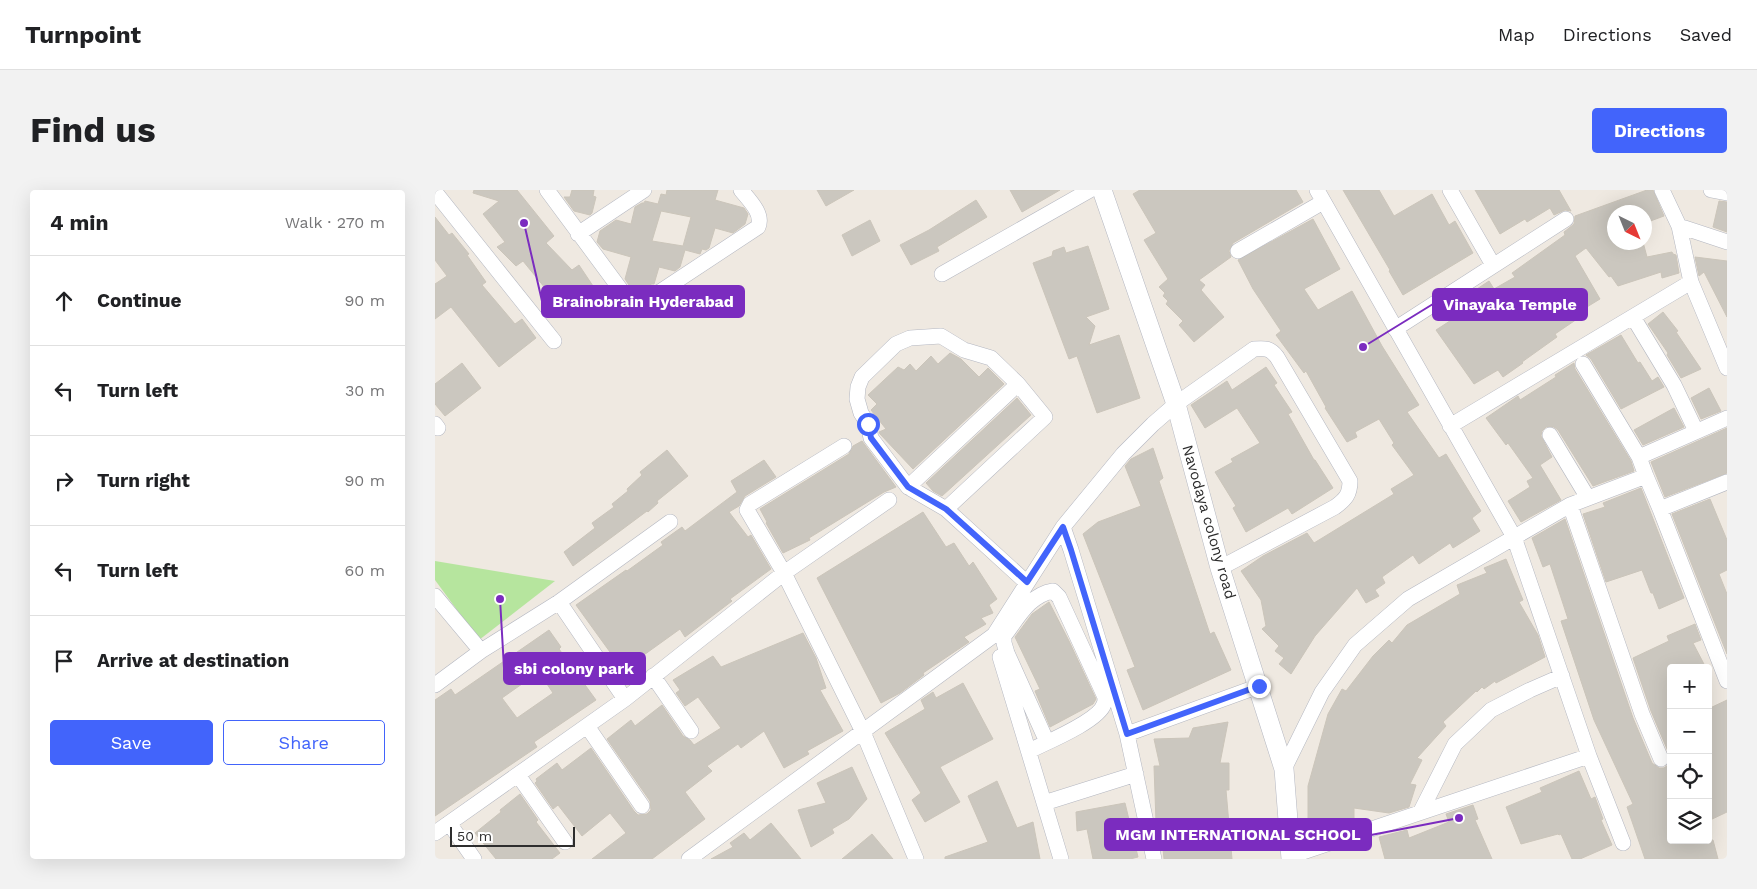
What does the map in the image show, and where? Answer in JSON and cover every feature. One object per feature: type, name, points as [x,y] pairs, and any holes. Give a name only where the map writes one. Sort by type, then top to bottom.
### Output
[{"type":"street","points":[[547,190],[632,305],[640,305],[758,227],[761,221],[759,215],[741,190]]},
{"type":"street","points":[[578,234],[644,190]]},
{"type":"street","points":[[943,274],[1090,190]]},
{"type":"street","name":"Navodaya colony road","points":[[1102,190],[1176,404],[1220,568],[1259,686],[1283,770],[1291,858]]},
{"type":"street","points":[[1450,190],[1493,265]]},
{"type":"street","points":[[1663,190],[1679,226],[1691,282],[1727,368]]},
{"type":"street","points":[[1711,190],[1727,193]]},
{"type":"street","points":[[435,192],[554,341]]},
{"type":"street","points":[[1238,251],[1320,196],[1514,537],[1589,756],[1623,844]]},
{"type":"street","points":[[1395,329],[1567,219]]},
{"type":"street","points":[[1679,226],[1727,242]]},
{"type":"street","points":[[1450,426],[1691,282]]},
{"type":"street","points":[[1633,317],[1674,385],[1697,431]]},
{"type":"street","points":[[946,509],[1045,417],[1018,384],[991,358],[963,350],[941,336],[910,338],[896,344],[862,377],[858,387],[857,399],[861,413],[868,424],[871,438],[908,487],[946,509],[1027,582]]},
{"type":"street","points":[[689,859],[994,635],[1063,527],[1123,454],[1176,404],[1254,349],[1265,348],[1272,351],[1277,357],[1350,481],[1350,493],[1335,507],[1220,568]]},
{"type":"street","points":[[1583,364],[1639,457],[1645,476],[1724,664],[1727,681]]},
{"type":"street","points":[[908,487],[1018,384]]},
{"type":"street","points":[[1639,457],[1727,418]]},
{"type":"street","points":[[1550,435],[1588,498]]},
{"type":"street","points":[[844,446],[747,507],[749,516],[784,573],[863,732],[916,859]]},
{"type":"street","points":[[1283,770],[1322,692],[1355,645],[1408,599],[1570,505],[1645,476]]},
{"type":"street","points":[[1660,509],[1727,482]]},
{"type":"street","points":[[435,833],[625,699],[784,573],[889,500]]},
{"type":"street","points":[[1570,505],[1643,714],[1661,759]]},
{"type":"street","points":[[435,685],[481,651],[559,602],[670,522]]},
{"type":"street","points":[[1063,527],[1127,734],[1154,859]]},
{"type":"street","points":[[1029,751],[1047,742],[1085,723],[1099,713],[1105,704],[1105,696],[1059,597],[1053,591],[1031,600],[1004,636],[1007,653],[1047,742]]},
{"type":"street","points":[[435,596],[481,651]]},
{"type":"street","points":[[559,602],[625,699]]},
{"type":"street","points":[[994,635],[1061,859]]},
{"type":"street","points":[[653,676],[691,731]]},
{"type":"street","points":[[1421,811],[1455,744],[1491,710],[1562,676]]},
{"type":"street","points":[[1127,734],[1259,686]]},
{"type":"street","points":[[587,726],[642,806]]},
{"type":"street","points":[[1291,858],[1421,811],[1589,756]]},
{"type":"street","points":[[1044,802],[1136,774]]},
{"type":"street","points":[[518,775],[565,842]]},
{"type":"street","points":[[449,823],[475,859]]},
{"type":"green space","points":[[435,561],[555,581],[479,640],[435,580]]},
{"type":"building","points":[[474,190],[517,190],[554,236],[546,243],[572,270],[579,265],[593,286],[559,308],[523,261],[516,266],[497,247],[505,242],[483,214],[499,201],[473,193]]},
{"type":"building","points":[[572,190],[594,190],[593,196],[596,197],[590,215],[574,211],[564,197],[570,197]]},
{"type":"building","points":[[667,190],[718,190],[715,200],[744,208],[748,214],[745,224],[733,233],[715,228],[709,248],[706,250],[702,249],[700,254],[685,250],[680,267],[675,271],[659,267],[654,284],[651,284],[650,287],[641,293],[633,291],[625,279],[631,257],[603,249],[597,242],[600,231],[616,220],[631,224],[635,207],[645,201],[658,204],[661,194],[666,195]],"holes":[[[661,211],[691,217],[683,246],[652,241]]]},
{"type":"building","points":[[817,190],[854,190],[826,206]]},
{"type":"building","points":[[1010,190],[1060,190],[1022,212]]},
{"type":"building","points":[[1140,190],[1296,190],[1303,202],[1233,243],[1229,251],[1231,257],[1199,280],[1205,285],[1201,290],[1224,317],[1194,342],[1179,325],[1183,321],[1166,304],[1168,301],[1163,296],[1165,293],[1159,287],[1168,279],[1144,240],[1156,233],[1133,194]]},
{"type":"building","points":[[1343,190],[1379,190],[1394,216],[1432,194],[1449,225],[1455,221],[1473,253],[1403,295]]},
{"type":"building","points":[[1475,190],[1559,190],[1571,211],[1565,210],[1554,215],[1550,208],[1527,222],[1525,219],[1500,234]]},
{"type":"building","points":[[1647,190],[1653,190],[1664,216],[1652,220],[1652,205],[1607,205],[1607,250],[1645,250],[1647,257],[1672,252],[1676,255],[1679,273],[1662,278],[1661,272],[1618,286],[1586,248],[1575,256],[1600,299],[1577,313],[1580,317],[1555,334],[1557,337],[1503,377],[1498,370],[1474,384],[1436,330],[1456,317],[1450,309],[1479,291],[1477,289],[1489,281],[1494,289],[1515,277],[1512,273],[1565,235],[1564,232],[1574,224],[1575,216]]},
{"type":"building","points":[[976,200],[987,217],[937,247],[939,251],[911,265],[900,245],[929,230]]},
{"type":"building","points":[[1719,201],[1727,202],[1727,232],[1713,227]]},
{"type":"building","points":[[435,217],[449,235],[452,233],[469,254],[467,255],[486,282],[482,285],[515,324],[522,319],[536,338],[499,367],[451,307],[435,319],[435,284],[447,276],[435,260]]},
{"type":"building","points":[[1313,219],[1340,269],[1304,289],[1318,310],[1352,291],[1382,346],[1419,405],[1407,412],[1439,458],[1446,454],[1481,511],[1472,518],[1480,531],[1453,548],[1450,543],[1419,564],[1413,555],[1382,577],[1385,583],[1375,590],[1379,596],[1366,603],[1357,588],[1315,636],[1291,674],[1279,664],[1284,658],[1275,651],[1279,646],[1262,629],[1266,626],[1261,600],[1241,571],[1263,556],[1307,533],[1314,543],[1394,494],[1391,489],[1414,475],[1392,445],[1394,443],[1379,419],[1355,432],[1357,437],[1347,442],[1325,408],[1306,371],[1304,373],[1276,335],[1281,331],[1253,289],[1238,260]]},
{"type":"building","points":[[870,220],[880,241],[852,256],[842,235]]},
{"type":"building","points":[[1088,246],[1109,309],[1086,317],[1095,326],[1089,345],[1119,335],[1140,398],[1097,413],[1077,356],[1069,359],[1033,263],[1052,256],[1053,251],[1064,247],[1066,253]]},
{"type":"building","points":[[1695,257],[1727,261],[1727,317],[1704,272],[1699,276]]},
{"type":"building","points":[[1663,312],[1678,331],[1676,332],[1701,369],[1681,378],[1667,355],[1668,353],[1648,324]]},
{"type":"building","points":[[1621,335],[1638,363],[1640,362],[1652,381],[1658,377],[1664,387],[1621,409],[1591,359],[1586,355]]},
{"type":"building","points":[[950,353],[961,359],[979,377],[988,368],[1004,384],[913,469],[880,434],[879,432],[886,429],[871,410],[877,404],[868,395],[898,367],[904,370],[910,364],[916,371],[931,356],[938,364]]},
{"type":"building","points":[[462,363],[481,388],[445,416],[435,404],[435,384]]},
{"type":"building","points":[[1574,363],[1575,369],[1631,461],[1634,471],[1593,486],[1558,430],[1554,427],[1546,427],[1542,431],[1541,436],[1552,457],[1540,465],[1561,500],[1521,522],[1508,501],[1530,487],[1527,481],[1533,478],[1508,443],[1506,445],[1486,418],[1518,396],[1520,400]]},
{"type":"building","points":[[1266,367],[1277,383],[1274,385],[1292,412],[1288,414],[1314,460],[1333,488],[1292,514],[1288,508],[1246,532],[1233,508],[1236,506],[1215,472],[1233,462],[1231,459],[1260,443],[1237,408],[1205,428],[1191,405],[1227,381],[1232,390]]},
{"type":"building","points":[[1709,388],[1721,411],[1701,419],[1691,398]]},
{"type":"building","points":[[1017,398],[1031,415],[942,496],[933,491],[926,483]]},
{"type":"building","points":[[1674,408],[1684,427],[1643,445],[1634,430]]},
{"type":"building","points":[[1727,428],[1727,473],[1665,497],[1651,462]]},
{"type":"building","points":[[862,441],[896,487],[884,492],[809,538],[810,540],[783,553],[760,509],[849,454],[853,446]]},
{"type":"building","points":[[1153,448],[1163,478],[1159,481],[1210,634],[1214,632],[1231,670],[1143,710],[1127,670],[1135,667],[1083,534],[1098,522],[1141,506],[1125,466],[1131,459]]},
{"type":"building","points":[[667,450],[688,476],[657,501],[658,503],[648,512],[573,566],[564,552],[595,528],[592,523],[614,507],[612,504],[628,491],[627,489],[642,475],[640,472]]},
{"type":"building","points":[[764,460],[776,477],[745,496],[739,506],[729,512],[748,537],[751,535],[771,569],[730,599],[732,601],[685,637],[680,629],[623,670],[576,605],[663,545],[661,542],[682,527],[685,531],[737,492],[731,481]]},
{"type":"building","points":[[1641,488],[1684,598],[1659,609],[1642,570],[1606,582],[1583,514],[1605,507],[1603,503]]},
{"type":"building","points":[[1710,499],[1727,540],[1727,570],[1719,574],[1727,594],[1727,654],[1672,514]]},
{"type":"building","points":[[923,512],[946,547],[954,543],[969,566],[973,562],[997,599],[989,605],[993,613],[981,618],[986,624],[964,637],[969,642],[923,673],[924,675],[900,693],[881,703],[817,578]]},
{"type":"building","points":[[1565,519],[1633,718],[1652,763],[1659,768],[1667,766],[1667,844],[1712,844],[1713,840],[1718,859],[1645,859],[1627,807],[1633,804],[1594,720],[1561,621],[1568,619],[1550,564],[1543,567],[1532,538]]},
{"type":"building","points":[[1506,559],[1523,600],[1519,602],[1538,635],[1545,657],[1496,683],[1495,681],[1484,689],[1482,687],[1443,722],[1446,726],[1417,758],[1422,760],[1410,784],[1416,785],[1409,807],[1389,813],[1354,808],[1354,824],[1308,824],[1308,786],[1328,714],[1342,689],[1346,691],[1373,656],[1389,640],[1392,643],[1407,625],[1460,594],[1457,585],[1487,573],[1484,568]]},
{"type":"building","points":[[1049,602],[1096,699],[1093,704],[1050,727],[1035,691],[1040,689],[1015,637],[1032,614]]},
{"type":"building","points":[[1695,624],[1701,640],[1693,643],[1704,664],[1667,664],[1667,749],[1651,711],[1633,658],[1669,641],[1667,636]]},
{"type":"building","points":[[549,630],[561,647],[559,649],[596,700],[534,742],[537,747],[435,816],[435,700],[451,689],[455,695]],"holes":[[[539,672],[553,693],[517,718],[502,698]]]},
{"type":"building","points":[[803,633],[816,658],[826,688],[820,690],[843,731],[807,751],[809,754],[784,768],[764,731],[741,748],[738,744],[707,766],[712,771],[685,792],[705,819],[652,859],[592,859],[626,833],[610,813],[582,836],[558,805],[553,809],[535,783],[536,779],[557,763],[562,770],[591,748],[634,811],[638,815],[647,814],[651,810],[650,801],[607,739],[631,720],[635,726],[662,705],[683,736],[694,745],[721,728],[698,697],[685,706],[676,693],[680,690],[673,680],[713,656],[721,667]]},
{"type":"building","points":[[963,683],[993,739],[940,767],[960,802],[925,822],[912,800],[921,793],[885,733],[925,709],[921,700],[933,692],[936,698]]},
{"type":"building","points":[[1727,700],[1727,812],[1712,819],[1712,709],[1712,707]]},
{"type":"building","points":[[1228,722],[1220,763],[1229,763],[1229,790],[1226,790],[1232,859],[1164,859],[1162,838],[1159,838],[1156,822],[1154,766],[1160,766],[1154,739],[1189,738],[1193,728]]},
{"type":"building","points":[[852,767],[867,799],[849,819],[832,829],[834,833],[811,847],[798,810],[826,803],[817,783]]},
{"type":"building","points":[[1579,771],[1591,799],[1595,797],[1603,819],[1601,820],[1612,845],[1580,859],[1572,859],[1561,834],[1521,844],[1506,807],[1542,792],[1540,788]]},
{"type":"building","points":[[997,781],[1017,828],[1033,822],[1040,859],[945,859],[945,857],[988,842],[968,796]]},
{"type":"building","points":[[520,794],[538,820],[536,822],[560,853],[552,859],[496,859],[475,833]]},
{"type":"building","points":[[1125,803],[1138,857],[1130,859],[1093,859],[1087,829],[1077,831],[1076,812]]},
{"type":"building","points":[[1473,805],[1478,819],[1475,820],[1492,859],[1385,859],[1379,837],[1407,830],[1409,838],[1449,822],[1446,814]]},
{"type":"building","points":[[771,823],[801,859],[711,859],[733,847],[730,843],[744,833],[750,840]]},
{"type":"building","points":[[872,834],[893,859],[842,859]]},
{"type":"place","name":"Brainobrain Hyderabad","points":[[524,223]]},
{"type":"place","name":"Vinayaka Temple","points":[[1363,347]]},
{"type":"place","name":"sbi colony park","points":[[500,599]]},
{"type":"place","name":"MGM INTERNATIONAL SCHOOL","points":[[1459,818]]},
{"type":"route","points":[[868,424],[871,438],[908,487],[946,509],[1027,582],[1063,527],[1127,734],[1259,686]]}]
